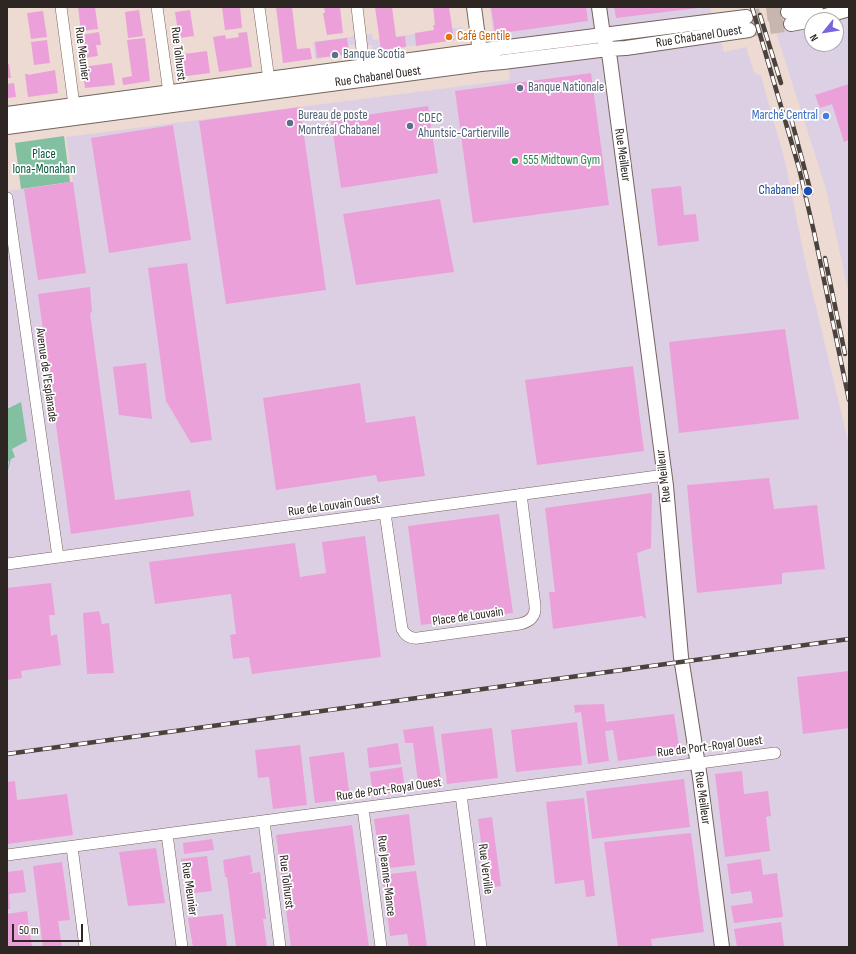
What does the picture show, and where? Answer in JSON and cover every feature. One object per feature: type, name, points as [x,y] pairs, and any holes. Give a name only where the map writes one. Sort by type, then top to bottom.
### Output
[{"type":"street","name":"Rue Meunier","points":[[61,7],[74,105]]},
{"type":"street","name":"Rue Tolhurst","points":[[157,7],[169,99]]},
{"type":"street","points":[[259,7],[269,85]]},
{"type":"street","points":[[357,7],[364,66]]},
{"type":"street","points":[[474,7],[480,57]]},
{"type":"street","name":"Rue Meilleur","points":[[599,7],[603,35],[608,49],[665,475],[679,636],[722,947]]},
{"type":"street","points":[[804,12],[816,7]]},
{"type":"street","points":[[839,12],[849,9]]},
{"type":"street","points":[[804,12],[790,18],[804,19]]},
{"type":"street","name":"Rue Chabanel Ouest","points":[[7,127],[169,99],[480,57],[603,35],[747,24],[649,45],[626,48],[503,62],[480,57],[364,66],[269,85]]},
{"type":"street","name":"Rue Chabanel Ouest","points":[[7,114],[74,105],[169,99]]},
{"type":"street","name":"Avenue de l'Esplanade","points":[[7,198],[58,557]]},
{"type":"street","name":"Rue de Louvain Ouest","points":[[7,564],[665,475]]},
{"type":"street","name":"Place de Louvain","points":[[385,513],[402,628],[405,634],[409,637],[420,638],[520,624],[527,622],[533,617],[535,606],[521,494]]},
{"type":"street","name":"Rue de Port-Royal Ouest","points":[[7,855],[775,753]]},
{"type":"street","name":"Rue Verville","points":[[461,795],[481,947]]},
{"type":"street","name":"Rue Jeanne-Mance","points":[[363,808],[381,947]]},
{"type":"street","name":"Rue Tolhurst","points":[[264,821],[280,947]]},
{"type":"street","name":"Rue Meunier","points":[[167,834],[182,947]]},
{"type":"street","points":[[72,847],[85,947]]},
{"type":"shaded area","points":[[490,7],[710,7],[724,52],[746,47],[754,72],[761,76],[785,161],[806,265],[849,445],[849,947],[7,947],[7,191],[73,182],[66,137],[510,80],[504,32],[493,34]]},
{"type":"shaded area","name":"Marché Central","points":[[768,7],[849,7],[849,295],[826,189]]},
{"type":"shaded area","points":[[462,27],[463,39],[372,51],[372,45],[349,45],[349,55],[315,59],[313,42],[372,34],[373,40]]},
{"type":"green space","name":"Place Iona-Monahan","points":[[64,136],[70,182],[21,189],[15,143]]},
{"type":"green space","points":[[21,402],[27,441],[12,449],[15,457],[11,459],[7,474],[9,461],[7,461],[7,409]]},
{"type":"building","points":[[78,7],[95,7],[98,29],[81,31]]},
{"type":"building","points":[[222,7],[240,7],[242,28],[225,30]]},
{"type":"building","points":[[276,7],[292,7],[297,49],[310,48],[312,59],[283,63]]},
{"type":"building","points":[[324,7],[340,7],[343,33],[327,35],[323,13],[325,13]]},
{"type":"building","points":[[375,7],[392,7],[396,37],[405,36],[406,47],[381,50]]},
{"type":"building","points":[[433,7],[449,7],[454,40],[416,46],[415,33],[434,30],[433,25],[435,25]]},
{"type":"building","points":[[491,7],[586,7],[588,21],[495,34]]},
{"type":"building","points":[[614,7],[698,7],[698,8],[616,18]]},
{"type":"building","points":[[139,10],[143,36],[128,38],[125,12]]},
{"type":"building","points":[[190,10],[194,36],[179,38],[175,12]]},
{"type":"building","points":[[43,11],[47,37],[31,39],[27,13]]},
{"type":"building","points":[[99,32],[101,45],[96,45],[98,56],[84,58],[81,35]]},
{"type":"building","points":[[247,32],[252,67],[219,72],[213,37],[225,35],[226,39],[239,37],[238,33]]},
{"type":"building","points":[[145,38],[150,81],[123,85],[122,78],[132,76],[127,40]]},
{"type":"building","points":[[347,38],[349,54],[317,58],[315,42]]},
{"type":"building","points":[[47,40],[50,63],[34,65],[31,42]]},
{"type":"building","points":[[207,51],[210,73],[179,77],[176,55]]},
{"type":"building","points":[[112,63],[115,85],[85,88],[82,67]]},
{"type":"building","points":[[7,64],[9,64],[11,78],[7,78]]},
{"type":"building","points":[[55,70],[58,93],[28,97],[25,74],[28,75]]},
{"type":"building","points":[[591,73],[609,205],[473,223],[455,91]]},
{"type":"building","points":[[14,83],[16,97],[7,98],[7,84]]},
{"type":"building","points":[[849,84],[849,140],[844,142],[832,104],[820,108],[815,95]]},
{"type":"building","points":[[428,106],[438,173],[341,188],[331,120]]},
{"type":"building","points":[[300,107],[326,290],[226,304],[199,121]]},
{"type":"building","points":[[173,125],[191,240],[109,253],[91,138]]},
{"type":"building","points":[[73,182],[86,273],[38,280],[24,189]]},
{"type":"building","points":[[681,186],[684,215],[696,214],[699,241],[658,246],[651,189]]},
{"type":"building","points":[[440,199],[454,272],[356,285],[343,214]]},
{"type":"building","points":[[187,263],[212,440],[191,443],[166,401],[148,268]]},
{"type":"building","points":[[90,287],[92,312],[90,313],[115,500],[190,490],[194,516],[71,534],[38,294]]},
{"type":"building","points":[[785,329],[799,419],[679,433],[669,342]]},
{"type":"building","points":[[146,363],[152,419],[119,415],[113,367]]},
{"type":"building","points":[[633,366],[644,451],[537,465],[525,380]]},
{"type":"building","points":[[360,383],[366,423],[415,416],[425,476],[378,482],[376,475],[276,490],[263,398]]},
{"type":"building","points":[[769,478],[774,509],[817,505],[825,569],[782,573],[782,584],[697,593],[687,485]]},
{"type":"building","points":[[652,493],[651,548],[637,553],[646,619],[642,616],[553,629],[549,592],[555,592],[545,508]]},
{"type":"building","points":[[499,514],[513,613],[421,625],[408,526]]},
{"type":"building","points":[[365,536],[381,657],[252,674],[249,657],[233,659],[230,635],[236,634],[231,594],[155,604],[149,562],[295,543],[300,577],[326,573],[322,542]]},
{"type":"building","points":[[51,583],[55,615],[49,615],[51,636],[57,634],[61,665],[21,671],[22,678],[7,680],[7,588]]},
{"type":"building","points":[[99,611],[102,624],[109,623],[114,673],[87,674],[83,613]]},
{"type":"building","points":[[849,671],[849,728],[803,734],[797,677]]},
{"type":"building","points":[[604,704],[606,722],[674,714],[680,752],[618,761],[613,730],[605,731],[609,761],[588,764],[581,712],[575,713],[574,705]]},
{"type":"building","points":[[577,722],[582,765],[516,772],[511,730]]},
{"type":"building","points":[[433,726],[442,786],[419,790],[413,743],[405,743],[403,730]]},
{"type":"building","points":[[492,728],[498,778],[447,784],[441,734]]},
{"type":"building","points":[[398,743],[401,764],[369,768],[367,748]]},
{"type":"building","points":[[300,745],[307,805],[273,809],[269,777],[258,778],[255,750]]},
{"type":"building","points":[[344,752],[350,799],[315,803],[309,757]]},
{"type":"building","points":[[402,767],[405,791],[373,796],[370,772]]},
{"type":"building","points":[[742,771],[744,794],[768,791],[771,816],[766,817],[770,851],[725,857],[715,774]]},
{"type":"building","points":[[684,779],[690,827],[592,839],[586,791]]},
{"type":"building","points":[[15,781],[17,800],[67,794],[73,835],[7,844],[7,782]]},
{"type":"building","points":[[584,798],[595,896],[586,897],[584,880],[555,884],[546,802]]},
{"type":"building","points":[[409,814],[415,865],[381,869],[374,819]]},
{"type":"building","points":[[492,817],[501,886],[487,888],[478,819]]},
{"type":"building","points":[[352,825],[369,947],[291,947],[276,835]]},
{"type":"building","points":[[691,833],[704,932],[651,939],[652,947],[618,947],[604,842]]},
{"type":"building","points":[[212,839],[214,850],[184,854],[183,843]]},
{"type":"building","points":[[156,848],[165,903],[128,906],[119,852]]},
{"type":"building","points":[[250,855],[253,872],[246,874],[260,872],[266,919],[263,919],[267,947],[236,947],[227,877],[225,877],[223,860]]},
{"type":"building","points":[[207,856],[212,891],[186,894],[181,859]]},
{"type":"building","points":[[761,859],[763,875],[777,873],[783,917],[734,923],[731,906],[753,903],[751,891],[731,894],[727,864]]},
{"type":"building","points":[[62,862],[70,920],[58,921],[62,947],[43,947],[33,866]]},
{"type":"building","points":[[23,870],[26,892],[9,894],[10,909],[7,909],[7,872]]},
{"type":"building","points":[[416,871],[427,947],[409,947],[407,934],[390,936],[382,875]]},
{"type":"building","points":[[27,911],[32,947],[7,947],[7,914]]},
{"type":"building","points":[[223,914],[227,947],[193,947],[188,918]]},
{"type":"building","points":[[781,922],[784,946],[737,947],[734,929]]},
{"type":"tunnel","points":[[746,17],[788,12]]},
{"type":"tunnel","points":[[749,30],[791,24]]},
{"type":"railway","points":[[752,7],[799,168],[849,400]]},
{"type":"railway","points":[[760,15],[781,83]]},
{"type":"railway","points":[[791,118],[811,193]]},
{"type":"railway","points":[[825,258],[845,354]]},
{"type":"railway","points":[[7,754],[849,639]]},
{"type":"place","name":"Café Gentile","points":[[449,37]]},
{"type":"place","name":"Banque Scotia","points":[[335,55]]},
{"type":"place","name":"Banque Nationale","points":[[520,88]]},
{"type":"place","name":"Marché Central","points":[[826,116]]},
{"type":"place","name":"Bureau de poste Montréal Chabanel","points":[[290,123]]},
{"type":"place","name":"CDEC Ahuntsic-Cartierville","points":[[410,126]]},
{"type":"place","name":"555 Midtown Gym","points":[[515,161]]},
{"type":"place","name":"Chabanel","points":[[808,191]]}]
